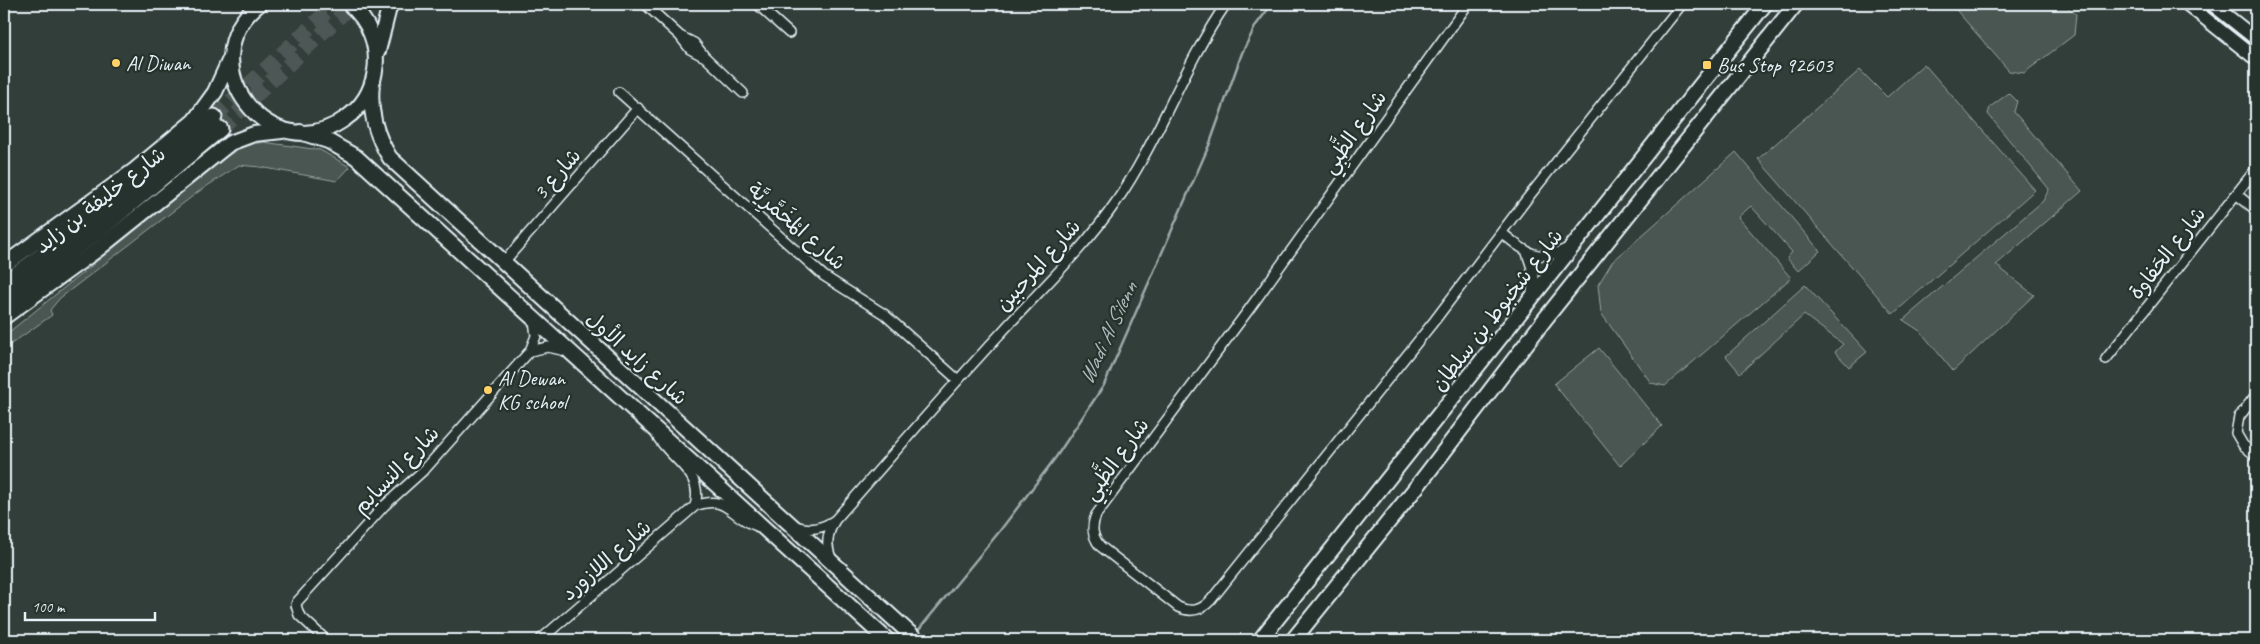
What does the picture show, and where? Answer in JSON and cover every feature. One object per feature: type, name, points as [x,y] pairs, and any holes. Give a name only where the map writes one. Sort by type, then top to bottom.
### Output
[{"type":"highway","name":"شارع خليفة بن زايد","points":[[4,283],[217,123],[97,232],[4,301]]},
{"type":"main road","points":[[241,24],[242,4]]},
{"type":"main road","points":[[4,265],[135,170],[194,121],[216,92],[232,53],[236,35],[241,24],[259,4]]},
{"type":"main road","points":[[349,4],[359,13],[369,29],[376,56]]},
{"type":"main road","points":[[4,317],[98,249],[230,143],[254,134],[328,128],[344,120],[364,100],[372,83],[376,56],[390,4]]},
{"type":"main road","name":"شارع شخبوط بن سلطان","points":[[1260,640],[1418,445],[1532,296],[1765,4]]},
{"type":"main road","name":"شارع شخبوط بن سلطان","points":[[1293,640],[1419,484],[1545,319],[1796,4]]},
{"type":"main road","points":[[2187,4],[2256,59]]},
{"type":"main road","points":[[2212,4],[2256,39]]},
{"type":"main road","name":"شارع زايد الأول","points":[[232,53],[234,78],[244,101],[255,114],[268,123],[328,140],[356,157],[887,640]]},
{"type":"main road","name":"شارع زايد الأول","points":[[372,83],[371,98],[375,130],[390,158],[917,640]]},
{"type":"street","points":[[645,4],[680,36],[694,43],[704,56],[743,93]]},
{"type":"street","points":[[757,4],[789,33]]},
{"type":"street","name":"شارع المرحبين","points":[[833,562],[828,544],[829,532],[835,520],[1116,203],[1203,41],[1226,4]]},
{"type":"street","name":"شارع الظَّبِي","points":[[1468,4],[1250,308],[1096,515],[1092,528],[1096,540],[1178,607],[1192,611],[1206,606],[1682,4]]},
{"type":"street","name":"شارع المْخَمَّرِيَّة","points":[[619,92],[824,276],[884,314],[958,380]]},
{"type":"street","name":"شارع 3","points":[[503,263],[638,108]]},
{"type":"street","name":"شارع الحَفاوة","points":[[2106,359],[2256,169]]},
{"type":"street","points":[[2236,194],[2256,210]]},
{"type":"street","points":[[1502,233],[1527,253],[1540,256],[1572,246]]},
{"type":"street","points":[[1527,253],[1534,274],[1532,296]]},
{"type":"street","name":"شارع النسايم","points":[[326,640],[299,614],[296,605],[299,599],[384,506],[426,468],[530,351],[536,336],[534,320]]},
{"type":"street","points":[[530,351],[548,347],[557,348],[574,356]]},
{"type":"street","points":[[2256,395],[2239,416],[2236,432],[2243,445],[2256,456]]},
{"type":"street","points":[[654,428],[662,444],[696,482],[698,489],[695,506],[711,501],[717,502],[746,521],[762,527]]},
{"type":"street","name":"شارع اللازورد","points":[[540,640],[695,506]]},
{"type":"street","name":"شارع المرحبين","points":[[790,524],[802,528],[815,529],[835,520]]},
{"type":"shaded area","points":[[1951,4],[2064,4],[2076,14],[2074,35],[2024,73],[2009,71]]},
{"type":"shaded area","points":[[1924,64],[2035,190],[1893,314],[1758,159],[1860,70],[1887,97]]},
{"type":"shaded area","points":[[2009,93],[2017,101],[2014,112],[2082,191],[1996,265],[2034,295],[1953,371],[1920,331],[1903,320],[2043,201],[2049,189],[1988,114],[1990,107]]},
{"type":"shaded area","points":[[263,142],[320,150],[350,167],[337,181],[239,165],[198,192],[60,298],[50,310],[52,315],[4,349],[4,336],[228,156],[242,146]]},
{"type":"shaded area","points":[[1736,152],[1820,251],[1798,271],[1787,258],[1792,252],[1751,206],[1738,217],[1791,278],[1665,386],[1651,383],[1601,313],[1598,285],[1612,262]]},
{"type":"shaded area","points":[[1805,285],[1867,352],[1849,367],[1835,352],[1843,344],[1804,315],[1740,373],[1726,356]]},
{"type":"shaded area","points":[[1599,348],[1662,426],[1620,466],[1554,384]]},
{"type":"waterway","name":"Wadi Al Silenn","points":[[916,633],[999,532],[1056,457],[1104,385],[1210,143],[1242,53],[1256,25],[1272,4]]},
{"type":"tunnel","points":[[214,117],[335,4]]},
{"type":"tunnel","points":[[220,129],[353,4]]},
{"type":"place","name":"Al Diwan","points":[[116,63]]},
{"type":"place","name":"Bus Stop 92603","points":[[1707,65]]},
{"type":"place","name":"Al Dewan KG school","points":[[488,390]]}]
